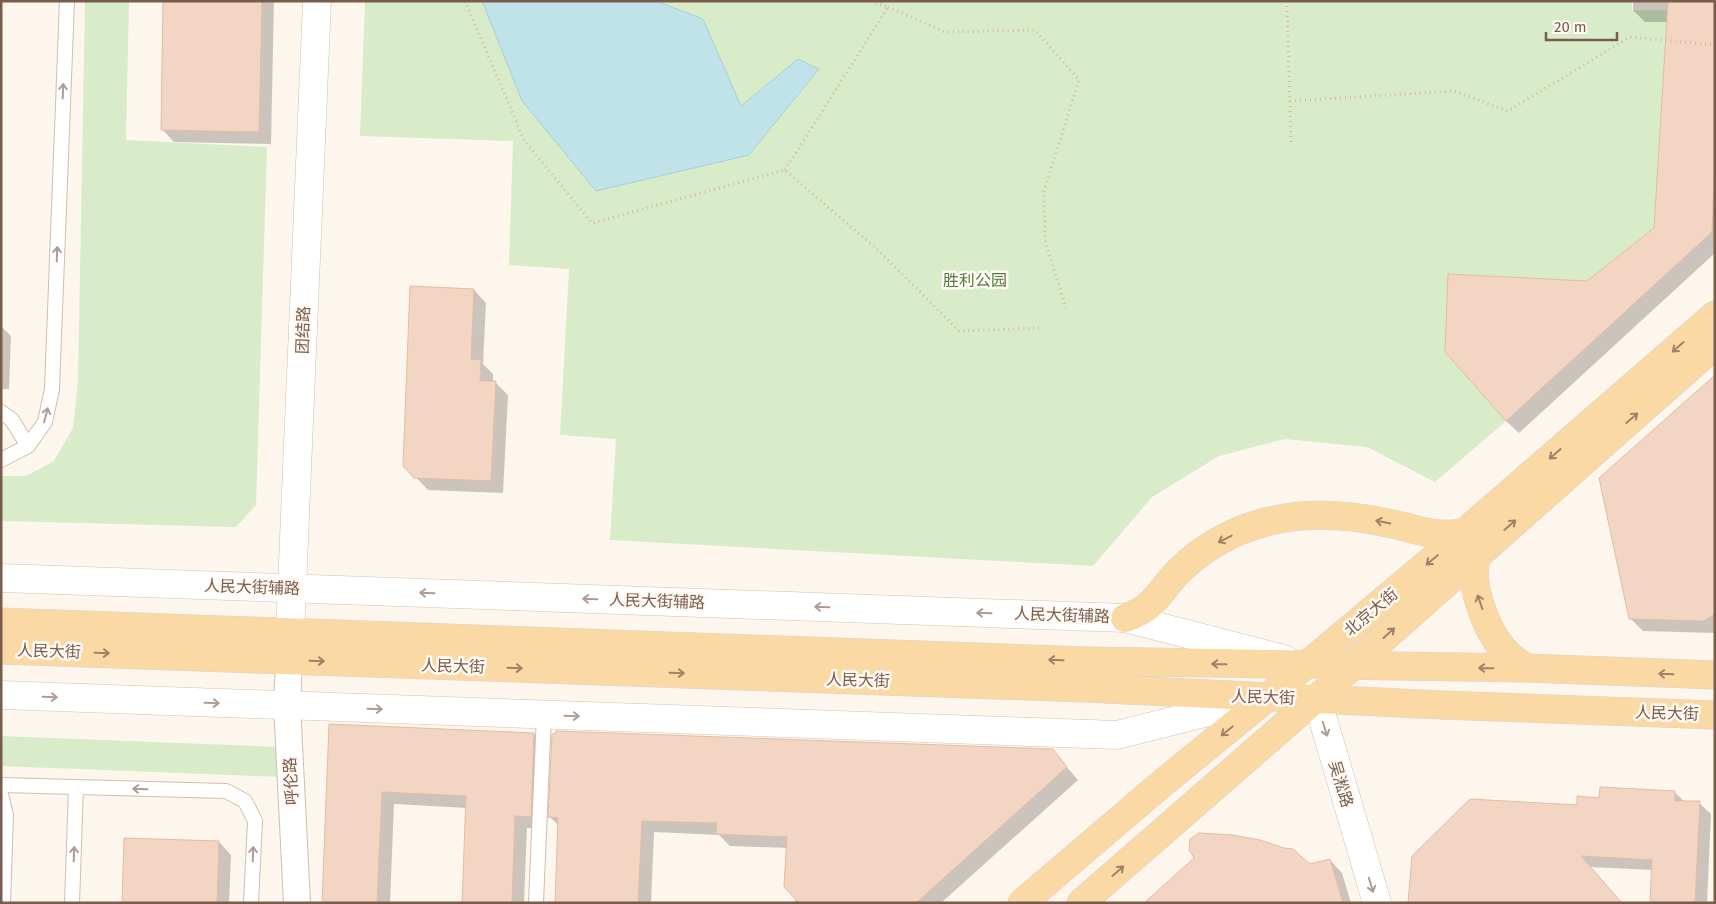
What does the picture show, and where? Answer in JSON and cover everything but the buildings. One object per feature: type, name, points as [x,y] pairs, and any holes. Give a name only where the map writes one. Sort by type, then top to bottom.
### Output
[{"type":"main road","name":"团结路","points":[[289,660],[317,1]]},
{"type":"main road","name":"北京大街","points":[[1081,903],[1352,666],[1471,544],[1715,315]]},
{"type":"main road","name":"北京大街","points":[[1022,903],[1159,786],[1268,697],[1471,544],[1715,345]]},
{"type":"main road","points":[[1125,618],[1138,613],[1148,606],[1179,571],[1198,554],[1221,540],[1245,529],[1270,521],[1296,517],[1322,516],[1375,520],[1471,544],[1474,584],[1492,632],[1502,649],[1512,659],[1527,668]]},
{"type":"main road","name":"人民大街辅路","points":[[1,578],[1125,618],[1307,666]]},
{"type":"main road","name":"人民大街","points":[[1,622],[1086,661],[1527,668],[1715,675]]},
{"type":"main road","name":"人民大街","points":[[1,650],[1085,688],[1715,715]]},
{"type":"main road","name":"吴淞路","points":[[1307,666],[1315,699],[1377,903]]},
{"type":"main road","points":[[1,695],[1116,736],[1268,697]]},
{"type":"street","name":"呼伦路","points":[[289,660],[287,706],[297,903]]},
{"type":"lane","points":[[1,460],[28,446],[45,422],[52,389],[67,1]]},
{"type":"lane","points":[[1,412],[12,420],[28,446]]},
{"type":"lane","points":[[536,903],[544,715]]},
{"type":"lane","points":[[1,785],[226,791],[245,801],[255,821],[251,903]]},
{"type":"lane","points":[[72,903],[76,787]]},
{"type":"lane","points":[[1,795],[6,815],[3,903]]},
{"type":"path","points":[[465,1],[524,140],[592,223],[785,170],[888,7]]},
{"type":"path","points":[[872,1],[945,32],[1035,30],[1080,80],[1044,191],[1045,240],[1066,308]]},
{"type":"path","points":[[1287,1],[1290,144]]},
{"type":"path","points":[[1290,101],[1454,91],[1508,111],[1630,37],[1715,45]]},
{"type":"path","points":[[785,170],[878,250],[958,331],[1041,328]]},
{"type":"green space","points":[[85,1],[129,1],[126,140],[267,147],[256,505],[236,527],[1,521],[1,476],[26,476],[54,461],[73,428],[78,382]]},
{"type":"green space","name":"胜利公园","points":[[365,1],[1632,1],[1632,10],[1668,10],[1654,228],[1587,281],[1448,274],[1445,352],[1506,421],[1435,482],[1367,447],[1284,439],[1219,456],[1152,497],[1093,566],[610,540],[616,439],[560,435],[569,269],[509,265],[513,141],[360,136]]},
{"type":"green space","points":[[1,736],[282,747],[281,777],[1,766]]},
{"type":"water","points":[[482,1],[656,1],[703,19],[741,106],[798,59],[819,69],[749,155],[596,191],[522,101]]}]
